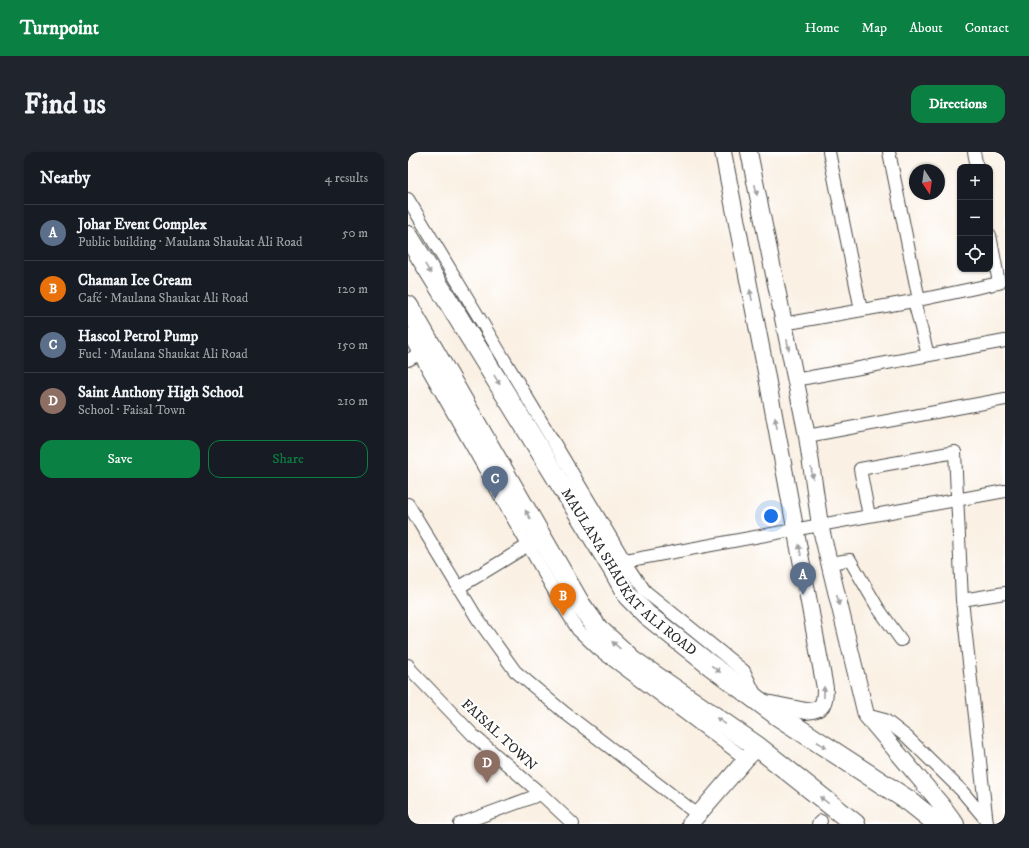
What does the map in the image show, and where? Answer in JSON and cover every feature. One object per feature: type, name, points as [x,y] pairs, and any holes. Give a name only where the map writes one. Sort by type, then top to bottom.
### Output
[{"type":"main road","name":"MAULANA SHAUKAT ALI ROAD","points":[[408,236],[619,565],[628,596],[647,615],[758,701],[784,720],[909,801],[938,824]]},
{"type":"main road","points":[[408,306],[535,542],[598,629],[632,660],[752,753],[855,824]]},
{"type":"street","points":[[723,152],[825,688],[824,703],[820,708],[813,711],[806,711],[758,701]]},
{"type":"street","points":[[749,152],[807,436],[820,525],[866,714],[956,824]]},
{"type":"street","points":[[829,152],[861,310]]},
{"type":"street","points":[[889,152],[928,355]]},
{"type":"street","points":[[974,152],[976,164]]},
{"type":"street","points":[[408,199],[619,565],[820,525],[1005,491]]},
{"type":"street","points":[[783,324],[917,300],[999,283],[1000,261],[990,236]]},
{"type":"street","points":[[408,334],[535,542],[458,588]]},
{"type":"street","points":[[795,380],[1005,341]]},
{"type":"street","points":[[408,360],[419,354]]},
{"type":"street","points":[[807,436],[1005,399]]},
{"type":"street","points":[[868,516],[860,470],[956,452],[962,600],[987,822]]},
{"type":"street","points":[[408,504],[477,618],[515,671],[694,820],[752,753]]},
{"type":"street","points":[[829,563],[850,560],[878,608],[901,640]]},
{"type":"street","points":[[962,600],[1005,593]]},
{"type":"street","name":"FAISAL TOWN","points":[[408,665],[411,670],[473,734],[573,824]]},
{"type":"street","points":[[866,714],[885,720],[907,737],[961,790],[987,822]]},
{"type":"street","points":[[460,824],[541,794]]},
{"type":"place","name":"Hascol Petrol Pump","points":[[495,499]]},
{"type":"place","name":"Johar Event Complex","points":[[803,595]]},
{"type":"place","name":"Chaman Ice Cream","points":[[563,616]]},
{"type":"place","name":"Saint Anthony High School","points":[[487,783]]}]
